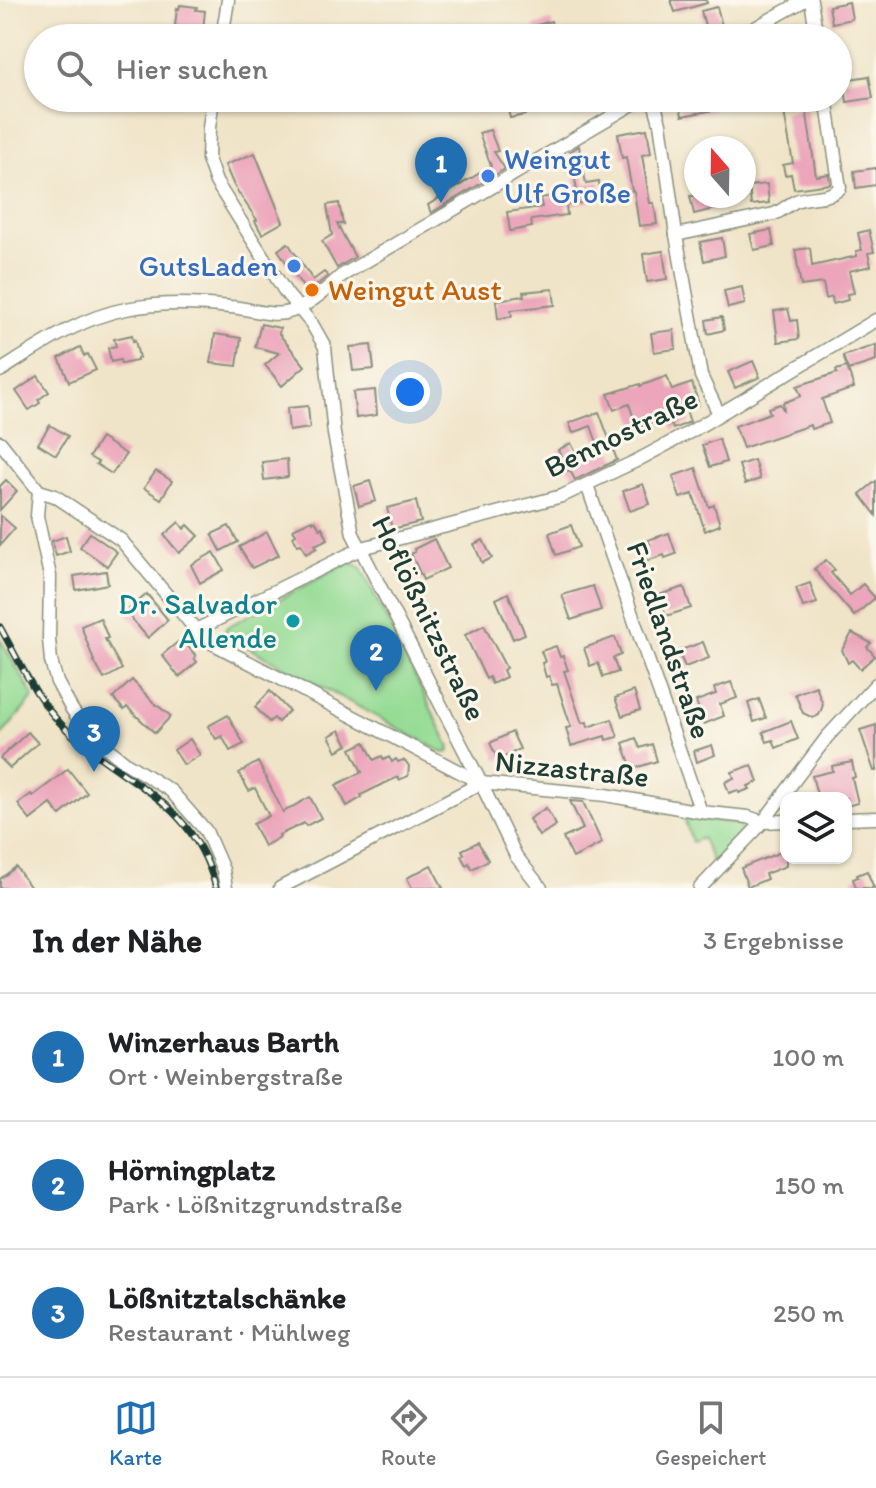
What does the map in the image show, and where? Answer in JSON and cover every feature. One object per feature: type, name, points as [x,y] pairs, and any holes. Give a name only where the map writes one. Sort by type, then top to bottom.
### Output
[{"type":"street","points":[[224,24],[228,0]]},
{"type":"street","points":[[763,24],[808,0],[814,24]]},
{"type":"street","name":"Hoflößnitzstraße","points":[[211,112],[208,159],[216,182],[286,293],[312,324],[325,347],[334,434],[353,534],[516,856],[541,888]]},
{"type":"street","points":[[0,371],[79,324],[123,310],[168,303],[288,313],[320,295],[341,276],[619,112]]},
{"type":"street","points":[[657,112],[701,376],[719,414]]},
{"type":"street","points":[[676,235],[774,214],[796,201],[834,194],[840,188],[828,112]]},
{"type":"street","name":"Bennostraße","points":[[196,630],[362,548],[562,496],[587,485],[719,414],[876,320]]},
{"type":"street","points":[[0,442],[39,491],[55,496],[121,540],[196,630],[212,643],[481,783]]},
{"type":"street","name":"Friedlandstraße","points":[[587,485],[701,812]]},
{"type":"street","points":[[39,491],[37,516],[50,576],[49,639],[57,682],[88,733],[126,763],[171,791],[206,831],[223,870],[226,888]]},
{"type":"street","points":[[700,888],[763,822],[827,737],[876,684]]},
{"type":"street","name":"Nizzastraße","points":[[280,888],[481,783],[606,795],[763,822],[780,821]]},
{"type":"street","points":[[852,819],[876,818]]},
{"type":"green space","points":[[348,563],[361,568],[450,747],[449,752],[444,753],[227,636],[227,627]]},
{"type":"green space","points":[[0,639],[34,697],[0,737]]},
{"type":"green space","points":[[684,818],[738,824],[742,833],[714,866],[702,838],[692,842]]},
{"type":"building","points":[[671,0],[706,0],[707,3],[675,12]]},
{"type":"building","points":[[849,2],[852,19],[832,23],[829,6]]},
{"type":"building","points":[[180,5],[205,11],[204,24],[175,24]]},
{"type":"building","points":[[717,7],[722,24],[705,24],[701,11]]},
{"type":"building","points":[[869,76],[873,98],[852,101],[852,79]]},
{"type":"building","points":[[508,112],[524,112],[525,115],[510,118]]},
{"type":"building","points":[[681,112],[703,112],[682,116]]},
{"type":"building","points":[[784,112],[807,112],[816,176],[829,174],[830,184],[794,189],[791,174],[785,175],[783,165],[793,163]]},
{"type":"building","points":[[647,129],[651,153],[642,155],[657,224],[639,226],[634,191],[626,157],[622,158],[618,134]]},
{"type":"building","points":[[490,130],[498,151],[494,152],[505,169],[431,213],[428,205],[491,166],[479,133]]},
{"type":"building","points":[[579,146],[586,184],[599,182],[602,200],[566,205],[567,215],[531,220],[532,227],[510,231],[507,212],[542,207],[540,198],[577,192],[574,172],[569,173],[567,161],[572,160],[571,151]]},
{"type":"building","points":[[255,153],[283,222],[262,234],[225,165]]},
{"type":"building","points":[[876,168],[876,185],[856,188],[854,171]]},
{"type":"building","points":[[767,184],[769,203],[756,204],[756,185]]},
{"type":"building","points":[[339,203],[343,224],[337,224],[355,257],[337,268],[322,241],[332,235],[327,205]]},
{"type":"building","points":[[693,208],[718,208],[694,214]]},
{"type":"building","points":[[771,230],[774,246],[754,250],[750,234]]},
{"type":"building","points":[[869,230],[874,252],[868,253],[871,266],[849,271],[854,293],[847,294],[848,300],[833,304],[832,297],[826,299],[823,283],[801,286],[795,250],[810,248],[812,266],[857,256],[856,251],[862,250],[858,233]]},
{"type":"building","points":[[722,238],[725,256],[704,261],[700,242]]},
{"type":"building","points":[[288,243],[313,280],[324,272],[328,276],[307,293],[278,250]]},
{"type":"building","points":[[663,251],[667,279],[647,282],[643,254]]},
{"type":"building","points":[[742,287],[745,304],[728,308],[724,291]]},
{"type":"building","points":[[553,289],[555,305],[511,310],[512,316],[498,319],[496,300],[524,296],[523,292]]},
{"type":"building","points":[[788,309],[791,321],[797,320],[799,339],[778,342],[774,311]]},
{"type":"building","points":[[722,317],[724,330],[708,334],[706,320]]},
{"type":"building","points":[[261,324],[280,328],[279,334],[305,366],[282,386],[265,365],[279,353],[255,347]]},
{"type":"building","points":[[674,330],[676,349],[654,352],[651,333]]},
{"type":"building","points":[[215,334],[241,338],[237,366],[211,363]]},
{"type":"building","points":[[132,335],[139,358],[137,361],[111,362],[108,348],[116,346],[114,339]]},
{"type":"building","points":[[371,345],[374,369],[353,371],[350,347]]},
{"type":"building","points":[[876,345],[876,361],[848,370],[843,356]]},
{"type":"building","points":[[80,347],[84,356],[88,354],[96,370],[69,382],[59,358]]},
{"type":"building","points":[[753,361],[760,377],[735,388],[728,372]]},
{"type":"building","points":[[847,367],[854,388],[822,399],[830,423],[811,429],[810,425],[743,448],[735,426],[770,413],[768,408],[780,404],[784,411],[783,403],[801,396],[797,386]]},
{"type":"building","points":[[38,376],[49,392],[29,410],[16,391]]},
{"type":"building","points":[[667,376],[672,390],[692,383],[699,405],[686,410],[690,422],[673,429],[671,423],[666,425],[664,419],[637,428],[629,404],[614,410],[608,394]]},
{"type":"building","points":[[375,390],[377,415],[356,418],[353,392]]},
{"type":"building","points":[[308,406],[310,428],[289,431],[287,408]]},
{"type":"building","points":[[599,412],[617,460],[575,480],[558,450],[571,443],[578,457],[599,448],[591,426],[573,433],[569,423]]},
{"type":"building","points":[[50,425],[68,436],[56,455],[38,444]]},
{"type":"building","points":[[101,438],[126,454],[112,474],[89,457]]},
{"type":"building","points":[[719,439],[726,462],[710,467],[702,445]]},
{"type":"building","points":[[287,459],[288,477],[264,480],[262,462]]},
{"type":"building","points":[[754,460],[760,479],[745,484],[739,465]]},
{"type":"building","points":[[696,468],[709,507],[714,505],[720,525],[705,531],[693,494],[680,498],[673,476]]},
{"type":"building","points":[[156,471],[172,481],[161,499],[144,488]]},
{"type":"building","points":[[6,480],[17,491],[0,510],[0,486]]},
{"type":"building","points":[[370,481],[376,501],[359,506],[354,486]]},
{"type":"building","points":[[876,481],[876,515],[860,494]]},
{"type":"building","points":[[643,484],[650,504],[630,511],[623,491]]},
{"type":"building","points":[[416,501],[421,522],[392,529],[387,508]]},
{"type":"building","points":[[0,515],[15,528],[0,545]]},
{"type":"building","points":[[312,520],[320,529],[322,527],[328,539],[306,554],[301,544],[297,545],[293,529]]},
{"type":"building","points":[[179,522],[184,529],[188,525],[199,536],[179,553],[164,535]]},
{"type":"building","points":[[571,525],[579,547],[556,555],[549,533]]},
{"type":"building","points":[[229,526],[238,542],[221,551],[212,534]]},
{"type":"building","points":[[267,532],[279,555],[252,568],[239,547]]},
{"type":"building","points":[[90,533],[117,552],[107,566],[80,547]]},
{"type":"building","points":[[669,533],[676,554],[647,561],[642,546],[650,544],[648,540]]},
{"type":"building","points":[[66,536],[70,551],[56,556],[52,541]]},
{"type":"building","points":[[434,539],[448,568],[423,580],[411,554],[415,552],[414,549]]},
{"type":"building","points":[[483,540],[492,558],[482,563],[474,544]]},
{"type":"building","points":[[214,552],[224,570],[200,583],[191,565]]},
{"type":"building","points":[[826,560],[835,570],[831,573],[850,595],[863,584],[875,598],[854,616],[814,569]]},
{"type":"building","points":[[106,571],[108,584],[76,590],[74,576]]},
{"type":"building","points":[[810,583],[817,603],[803,607],[796,588]]},
{"type":"building","points":[[593,586],[601,610],[571,620],[562,595]]},
{"type":"building","points":[[684,587],[691,608],[666,616],[659,595]]},
{"type":"building","points":[[508,593],[525,634],[513,639],[496,599]]},
{"type":"building","points":[[147,594],[168,620],[148,638],[126,612]]},
{"type":"building","points":[[100,618],[108,638],[105,639],[122,669],[104,679],[81,626]]},
{"type":"building","points":[[484,625],[506,668],[503,670],[506,677],[492,684],[489,677],[486,679],[465,635]]},
{"type":"building","points":[[852,633],[871,643],[867,647],[875,656],[860,669],[852,660],[848,663],[842,650]]},
{"type":"building","points":[[615,637],[621,655],[613,658],[618,672],[603,677],[598,663],[590,666],[584,648]]},
{"type":"building","points":[[179,641],[183,645],[185,643],[197,662],[179,677],[162,655]]},
{"type":"building","points":[[703,642],[709,658],[685,667],[678,651]]},
{"type":"building","points":[[556,646],[568,670],[564,671],[582,723],[587,722],[588,727],[612,719],[618,737],[606,740],[605,736],[571,746],[566,728],[571,727],[557,684],[552,685],[549,676],[546,677],[542,663],[545,662],[541,651]]},
{"type":"building","points":[[132,680],[171,716],[155,733],[113,698]]},
{"type":"building","points":[[731,682],[737,698],[720,704],[724,716],[704,724],[696,701],[716,694],[714,688]]},
{"type":"building","points":[[816,686],[823,705],[819,715],[813,718],[803,713],[795,694]]},
{"type":"building","points":[[270,691],[289,711],[278,722],[274,718],[269,722],[255,707]]},
{"type":"building","points":[[634,691],[640,710],[622,716],[615,698]]},
{"type":"building","points":[[759,699],[766,718],[754,722],[748,703]]},
{"type":"building","points":[[228,715],[244,744],[230,751],[222,736],[216,739],[208,726]]},
{"type":"building","points":[[791,721],[798,739],[776,748],[773,740],[767,742],[763,732]]},
{"type":"building","points":[[876,725],[876,771],[874,771],[860,730]]},
{"type":"building","points":[[340,730],[348,745],[337,751],[329,736]]},
{"type":"building","points":[[28,732],[38,743],[10,768],[0,758]]},
{"type":"building","points":[[512,732],[520,749],[498,760],[490,743]]},
{"type":"building","points":[[636,738],[640,748],[652,744],[657,761],[632,769],[623,743]]},
{"type":"building","points":[[190,739],[200,755],[184,765],[174,750]]},
{"type":"building","points":[[365,742],[374,760],[382,756],[384,760],[389,757],[392,762],[396,759],[406,762],[409,766],[408,776],[381,785],[347,806],[336,785],[362,772],[351,749]]},
{"type":"building","points":[[712,745],[715,755],[697,762],[694,751]]},
{"type":"building","points":[[258,762],[283,812],[310,797],[321,818],[279,835],[264,846],[253,824],[269,816],[255,788],[249,791],[239,773]]},
{"type":"building","points":[[852,762],[858,803],[852,804],[852,792],[816,792],[812,776],[833,771],[832,766]]},
{"type":"building","points":[[752,765],[758,782],[748,786],[750,789],[729,793],[725,782],[734,778],[732,772]]},
{"type":"building","points":[[68,769],[87,793],[60,815],[51,804],[30,820],[18,804]]},
{"type":"building","points":[[570,801],[583,802],[602,843],[573,858],[563,838],[583,829]]},
{"type":"building","points":[[546,808],[556,825],[539,836],[529,819]]},
{"type":"building","points":[[478,842],[488,860],[472,869],[461,856],[464,854],[462,850]]},
{"type":"building","points":[[780,852],[780,864],[786,864],[765,874],[767,879],[748,887],[741,868]]},
{"type":"building","points":[[431,865],[443,888],[412,888],[407,878]]},
{"type":"building","points":[[16,867],[31,888],[0,888],[0,879]]},
{"type":"building","points":[[867,871],[874,888],[856,888],[853,879]]},
{"type":"railway","points":[[0,627],[36,692],[63,726],[153,795],[190,832],[205,857],[216,888]]},
{"type":"place","name":"Weingut Ulf Große","points":[[488,176]]},
{"type":"place","name":"Winzerhaus Barth","points":[[441,203]]},
{"type":"place","name":"GutsLaden","points":[[294,266]]},
{"type":"place","name":"Weingut Aust","points":[[312,290]]},
{"type":"place","name":"Dr. Salvador Allende","points":[[293,621]]},
{"type":"place","name":"Hörningplatz","points":[[376,691]]},
{"type":"place","name":"Lößnitztalschänke","points":[[94,772]]}]
